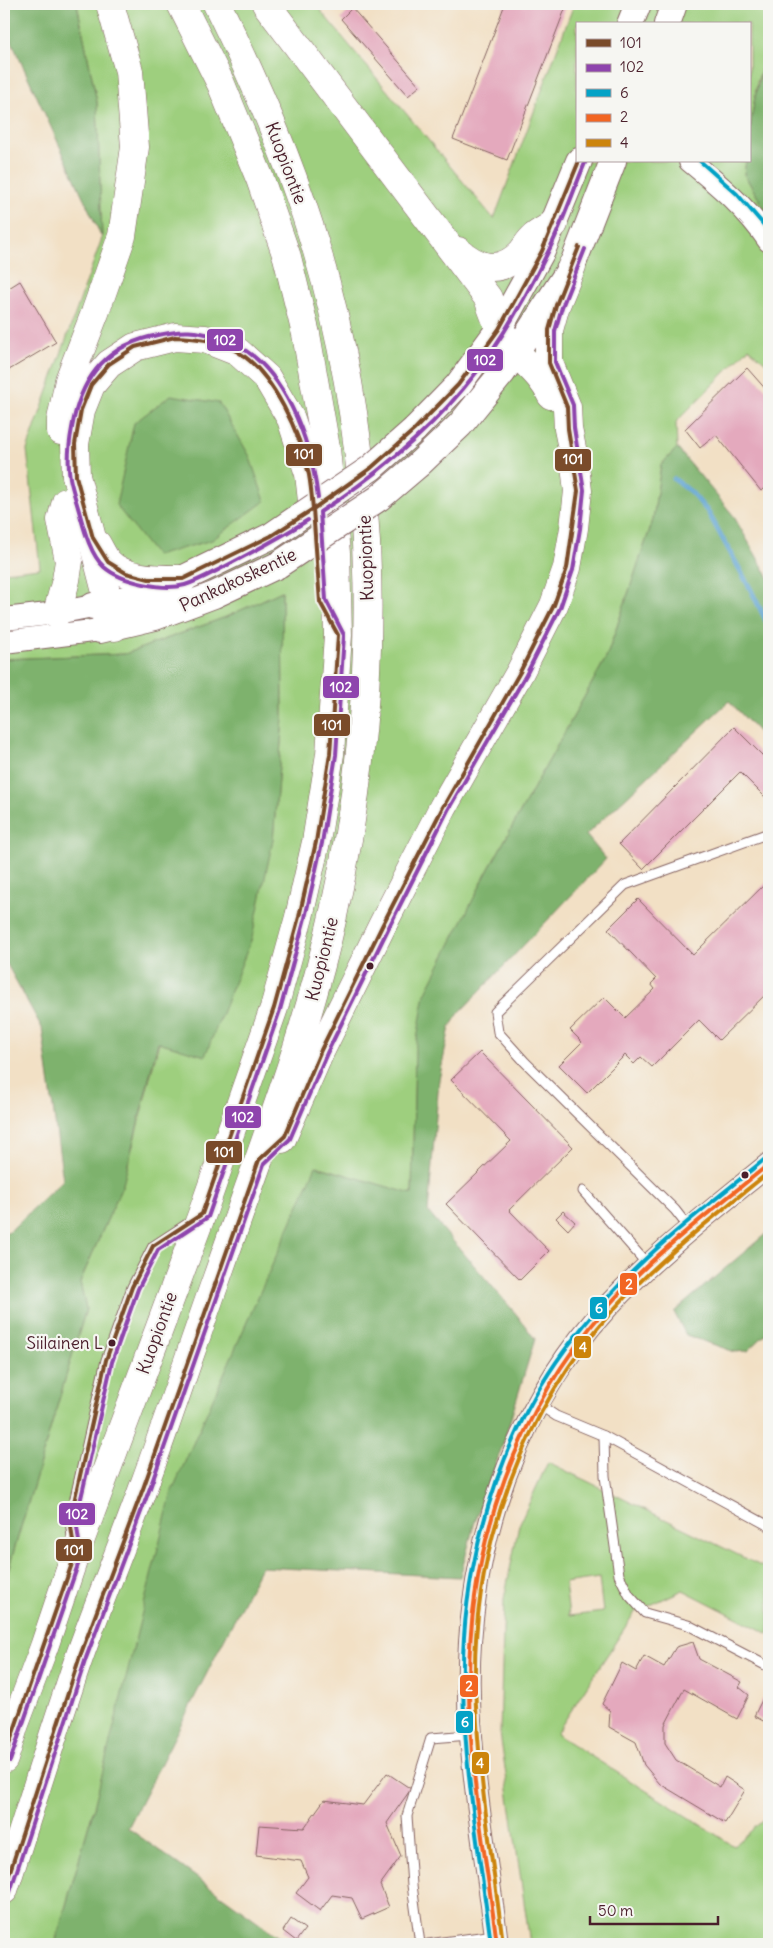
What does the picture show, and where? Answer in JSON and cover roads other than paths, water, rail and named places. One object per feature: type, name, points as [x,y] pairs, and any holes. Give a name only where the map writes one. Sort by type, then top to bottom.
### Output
[{"type":"highway","points":[[105,617],[66,502],[61,459],[61,420],[69,380],[122,236],[135,147],[129,71],[110,4]]},
{"type":"highway","name":"Kuopiontie","points":[[4,1759],[75,1555],[202,1214],[274,1008],[299,917],[316,842],[330,754],[338,635],[336,553],[326,448],[306,334],[287,257],[260,179],[221,84],[181,4]]},
{"type":"highway","name":"Kuopiontie","points":[[4,1890],[80,1656],[144,1486],[259,1160],[307,1016],[332,918],[347,847],[360,757],[368,636],[367,546],[358,443],[337,326],[317,250],[289,166],[251,73],[216,4]]},
{"type":"highway","points":[[266,4],[488,298],[499,328],[516,352],[534,369],[546,386],[568,429]]},
{"type":"highway","points":[[445,240],[471,262],[488,268],[507,264],[522,252],[533,238],[554,224]]},
{"type":"highway","points":[[259,1160],[284,1136],[321,1050],[382,926],[443,807],[520,672],[554,605],[567,568],[578,491],[568,429],[567,407],[549,363],[549,330],[556,306],[572,266]]},
{"type":"highway","points":[[105,617],[93,538],[76,476],[75,444],[81,410],[91,384],[109,364],[135,347],[175,337],[205,339],[238,352],[267,378],[291,419],[309,474],[316,532],[320,602],[338,635]]},
{"type":"highway","points":[[57,613],[69,561],[61,520],[66,502]]},
{"type":"highway","points":[[93,538],[108,562],[126,573],[149,579],[183,580]]},
{"type":"main road","points":[[631,22],[638,4]]},
{"type":"main road","points":[[668,22],[674,4]]},
{"type":"main road","name":"Pankakoskentie","points":[[4,642],[105,617],[271,536],[321,504],[371,468],[414,430],[458,385],[499,328],[542,251],[579,162]]},
{"type":"main road","name":"Pankakoskentie","points":[[4,619],[57,613],[105,617],[155,617],[214,595],[278,565],[378,498],[419,464],[460,425],[503,372],[572,266],[613,162]]},
{"type":"main road","points":[[691,162],[732,196],[760,227],[769,241]]},
{"type":"main road","points":[[496,1940],[471,1735],[469,1651],[475,1596],[488,1528],[504,1476],[538,1404],[572,1349],[608,1306],[689,1228],[769,1164]]},
{"type":"lane","points":[[689,1228],[675,1210],[498,1032],[495,1012],[626,885],[769,833]]},
{"type":"lane","points":[[583,1191],[649,1265]]},
{"type":"lane","points":[[75,1555],[70,1520],[106,1360],[132,1287],[153,1246],[202,1214]]},
{"type":"lane","points":[[538,1404],[556,1416],[604,1436],[769,1526]]},
{"type":"lane","points":[[604,1436],[605,1476],[619,1575],[629,1595],[644,1613],[688,1625],[769,1667]]},
{"type":"lane","points":[[420,1944],[412,1885],[408,1816],[431,1738],[471,1735]]},
{"type":"lane","points":[[428,1944],[496,1940]]},
{"type":"waterway","points":[[674,479],[691,492],[708,512],[769,627]]},
{"type":"place","name":"Siilainen L","points":[[112,1343]]}]
